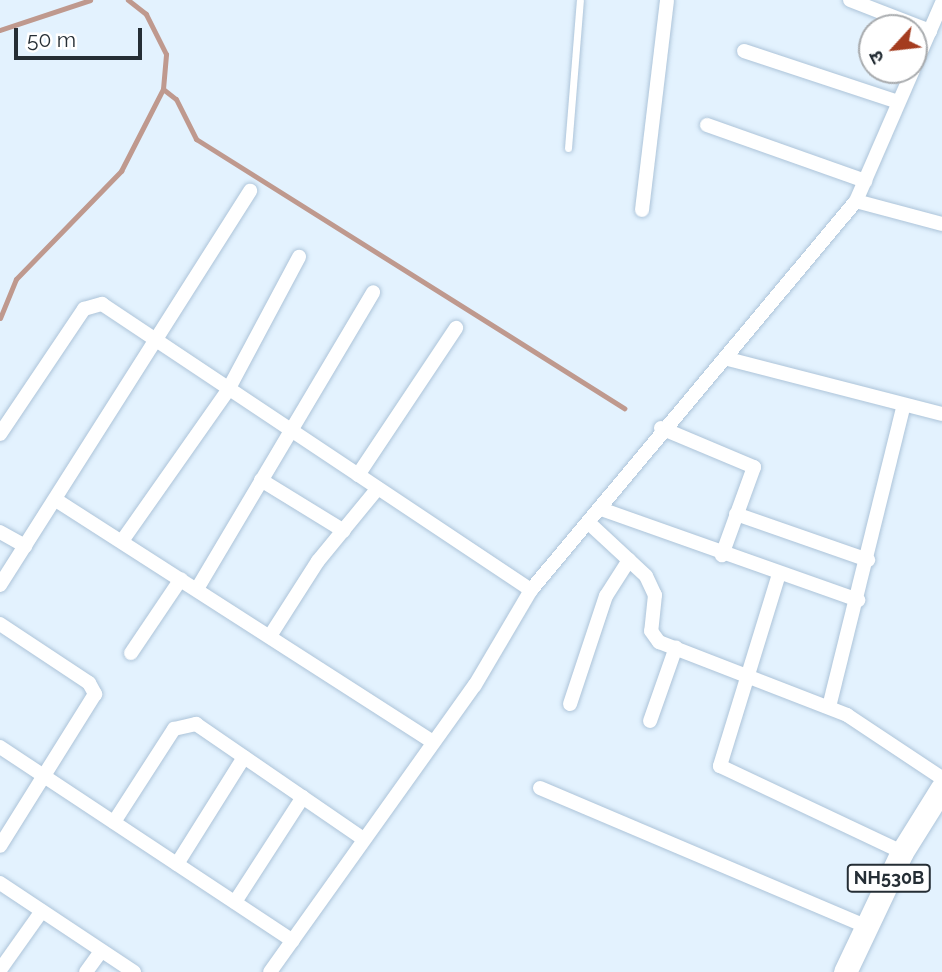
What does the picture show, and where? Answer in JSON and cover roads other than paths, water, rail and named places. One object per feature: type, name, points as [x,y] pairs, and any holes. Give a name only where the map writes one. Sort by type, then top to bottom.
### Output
[{"type":"highway","name":"NH530B","points":[[845,972],[902,852],[942,788]]},
{"type":"street","points":[[642,210],[667,0]]},
{"type":"street","points":[[850,0],[930,31]]},
{"type":"street","points":[[928,35],[942,4]]},
{"type":"street","points":[[744,51],[898,102]]},
{"type":"street","points":[[270,972],[432,741],[531,590],[590,524],[662,428],[728,359],[856,201],[906,84]]},
{"type":"street","points":[[707,125],[865,181]]},
{"type":"street","points":[[0,584],[56,500],[151,338],[250,191]]},
{"type":"street","points":[[856,201],[942,224]]},
{"type":"street","points":[[122,541],[228,390],[299,257]]},
{"type":"street","points":[[197,589],[373,292]]},
{"type":"street","points":[[0,434],[87,306],[102,304],[531,590]]},
{"type":"street","points":[[358,475],[456,328]]},
{"type":"street","points":[[728,359],[942,414]]},
{"type":"street","points":[[829,707],[868,560],[904,405]]},
{"type":"street","points":[[662,428],[751,463],[755,473],[736,514],[722,555]]},
{"type":"street","points":[[261,480],[344,531]]},
{"type":"street","points":[[270,636],[344,531],[378,488]]},
{"type":"street","points":[[56,500],[432,741]]},
{"type":"street","points":[[601,509],[722,555],[858,600]]},
{"type":"street","points":[[736,514],[868,560]]},
{"type":"street","points":[[590,524],[629,559],[654,595],[653,638],[829,707],[942,778]]},
{"type":"street","points":[[0,532],[25,546]]},
{"type":"street","points":[[570,704],[606,596],[629,559]]},
{"type":"street","points":[[779,574],[720,766],[902,852]]},
{"type":"street","points":[[131,653],[181,579]]},
{"type":"street","points":[[0,624],[95,690],[0,846]]},
{"type":"street","points":[[649,721],[676,647]]},
{"type":"street","points":[[114,822],[182,724],[197,724],[362,838]]},
{"type":"street","points":[[0,747],[293,941]]},
{"type":"street","points":[[177,864],[244,757]]},
{"type":"street","points":[[540,788],[865,926]]},
{"type":"street","points":[[235,902],[303,797]]},
{"type":"street","points":[[0,883],[134,972]]},
{"type":"street","points":[[0,970],[42,911]]},
{"type":"street","points":[[86,972],[102,951]]},
{"type":"lane","points":[[568,148],[580,0]]},
{"type":"waterway","points":[[0,30],[90,0]]},
{"type":"waterway","points":[[0,318],[16,279],[121,171],[163,89],[166,54],[146,14],[128,0]]},
{"type":"waterway","points":[[163,89],[176,99],[196,139],[624,408]]}]
